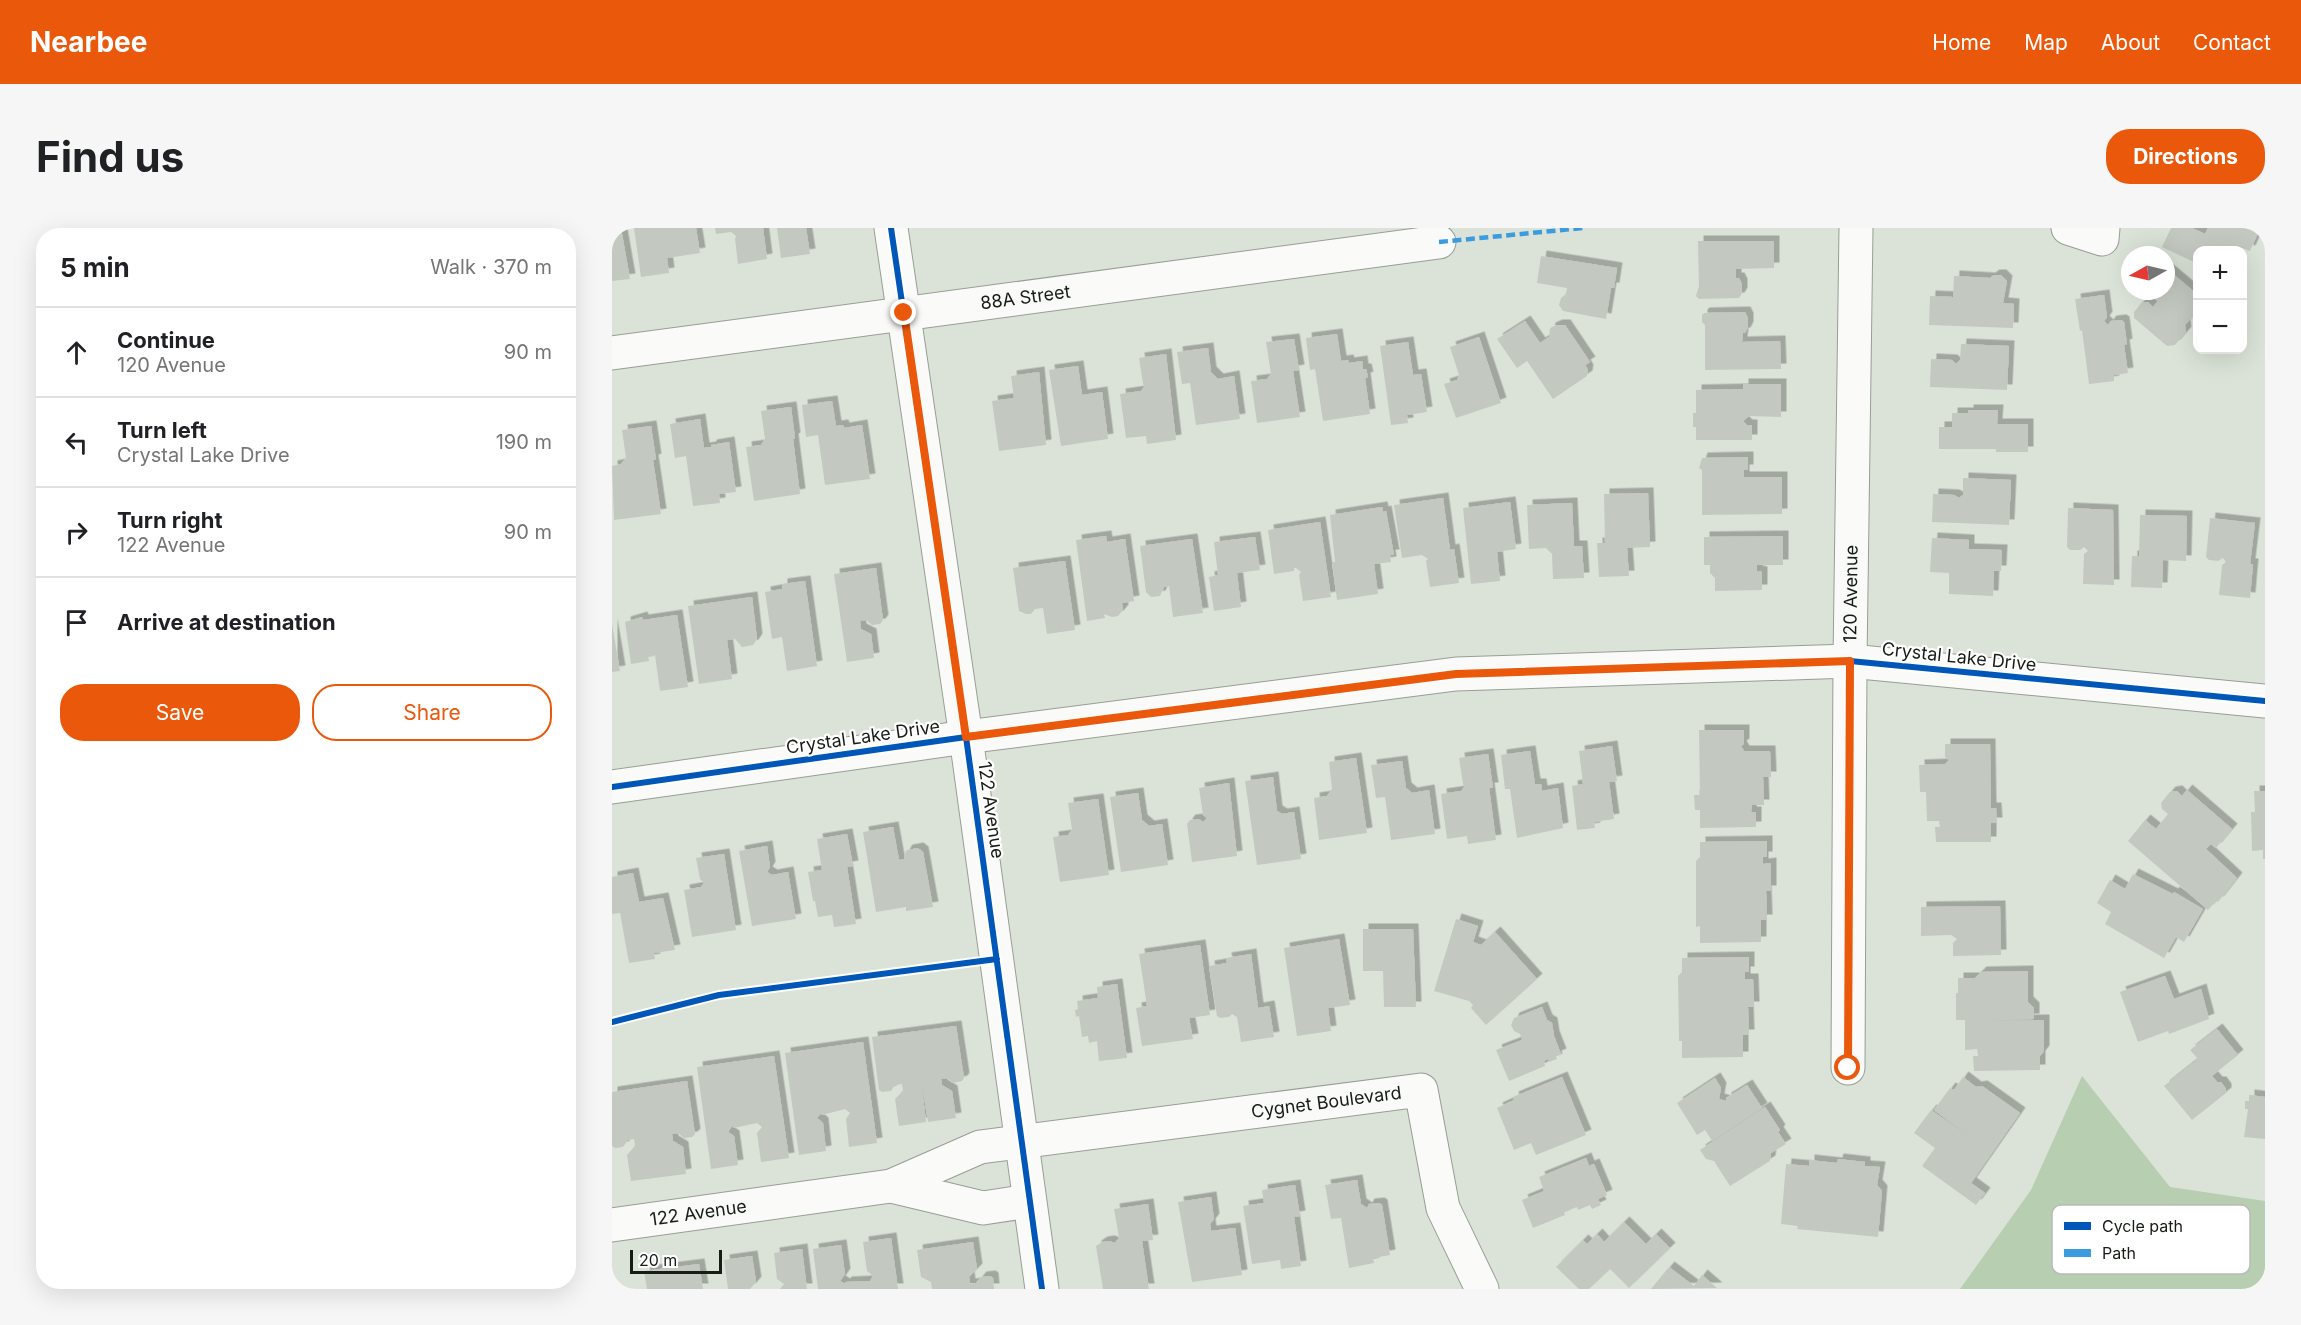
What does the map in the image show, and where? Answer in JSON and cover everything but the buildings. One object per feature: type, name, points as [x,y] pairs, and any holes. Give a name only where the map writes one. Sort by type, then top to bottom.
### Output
[{"type":"street","name":"122 Avenue","points":[[891,228],[966,737],[1042,1289]]},
{"type":"street","name":"120 Avenue","points":[[1848,1068],[1850,661],[1856,228]]},
{"type":"street","points":[[2068,228],[2102,238],[2103,228]]},
{"type":"street","name":"88A Street","points":[[612,353],[1439,242]]},
{"type":"street","name":"Crystal Lake Drive","points":[[612,787],[966,737],[1456,674],[1850,661],[2265,702]]},
{"type":"street","name":"Cygnet Boulevard","points":[[1023,1141],[1421,1090],[1443,1208],[1482,1289]]},
{"type":"street","name":"122 Avenue","points":[[612,1225],[891,1186],[980,1147],[1023,1141]]},
{"type":"street","name":"122 Avenue","points":[[891,1186],[983,1208],[1029,1202]]},
{"type":"green space","points":[[2082,1076],[2170,1187],[2265,1201],[2265,1289],[1960,1289],[2031,1190]]},
{"type":"marked path","points":[[1439,242],[1583,228]]},
{"type":"cycle path","points":[[891,228],[966,737],[1042,1289]]},
{"type":"cycle path","points":[[612,787],[966,737],[1456,674],[1850,661],[2265,701]]},
{"type":"cycle path","points":[[612,1022],[719,995],[997,959]]},
{"type":"route","points":[[904,313],[966,737],[1456,674],[1850,661],[1848,1068]]}]
